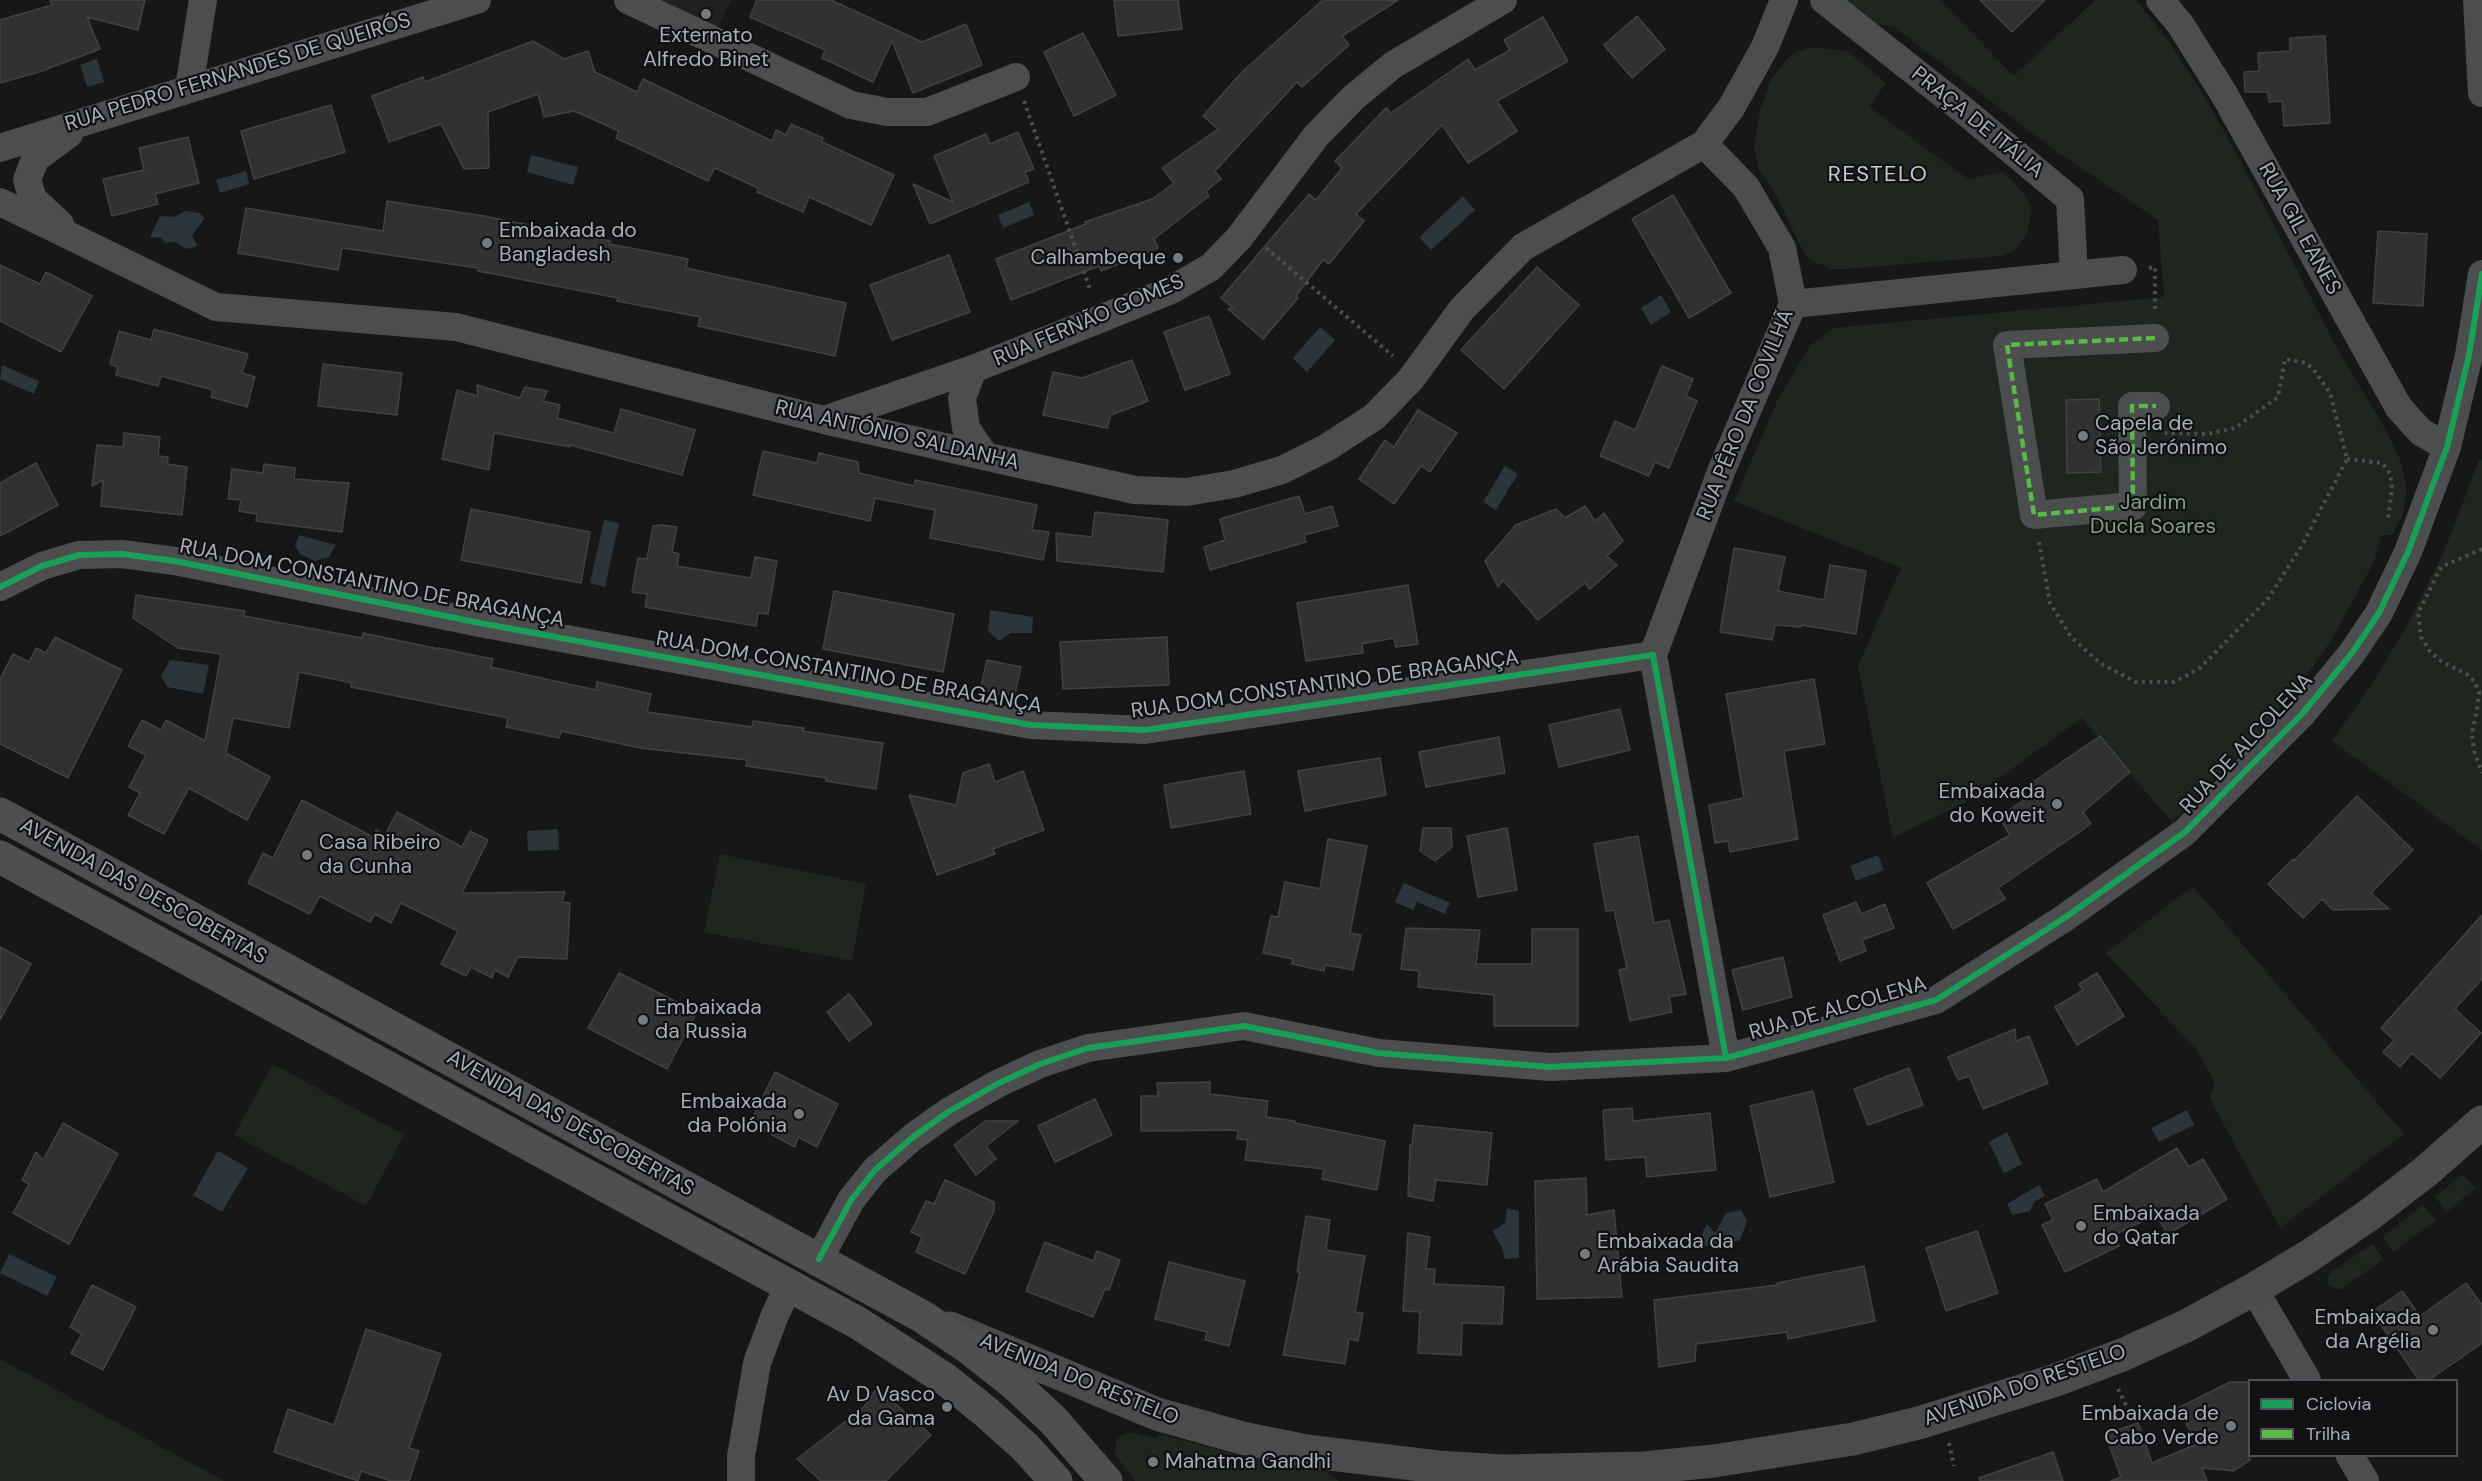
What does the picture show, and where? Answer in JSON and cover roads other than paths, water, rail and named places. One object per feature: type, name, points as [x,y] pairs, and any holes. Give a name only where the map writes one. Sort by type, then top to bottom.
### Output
[{"type":"main road","name":"AVENIDA DAS DESCOBERTAS","points":[[0,814],[924,1317],[969,1348],[1012,1382],[1053,1420],[1106,1481]]},
{"type":"main road","name":"AVENIDA DAS DESCOBERTAS","points":[[0,856],[858,1323],[945,1379],[994,1419],[1056,1481]]},
{"type":"street","points":[[189,88],[203,0]]},
{"type":"street","name":"RUA PEDRO FERNANDES DE QUEIRÓS","points":[[0,148],[477,0]]},
{"type":"street","points":[[628,0],[851,105],[887,112],[927,112],[1016,77]]},
{"type":"street","name":"RUA FERNÃO GOMES","points":[[824,420],[973,369],[1171,290],[1211,267],[1239,238],[1316,136],[1354,97],[1393,65],[1503,0]]},
{"type":"street","points":[[1704,144],[1737,98],[1765,46],[1784,0]]},
{"type":"street","name":"PRAÇA DE ITÁLIA","points":[[1824,0],[1962,109],[2070,199],[2074,275]]},
{"type":"street","name":"RUA GIL EANES","points":[[2160,0],[2180,24],[2224,94],[2399,408],[2421,432],[2447,447]]},
{"type":"street","points":[[2477,0],[2482,93]]},
{"type":"street","points":[[79,242],[33,199],[27,180],[35,159],[89,119]]},
{"type":"street","name":"RUA PÊRO DA COVILHÃ","points":[[1653,655],[1722,470],[1793,304],[1782,248],[1746,187],[1704,144]]},
{"type":"street","name":"RUA ANTÓNIO SALDANHA","points":[[0,202],[216,307],[456,327],[824,420],[1135,490],[1186,492],[1233,484],[1282,470],[1326,448],[1374,417],[1411,379],[1462,309],[1523,247],[1704,144]]},
{"type":"street","points":[[1793,304],[2122,270]]},
{"type":"street","name":"RUA DE ALCOLENA","points":[[819,1259],[851,1200],[875,1170],[913,1137],[948,1112],[997,1084],[1040,1064],[1088,1048],[1244,1026],[1379,1053],[1550,1067],[1726,1058],[1936,1000],[2064,919],[2185,832],[2302,714],[2352,653],[2379,613],[2408,552],[2447,447],[2469,355],[2482,274]]},
{"type":"street","points":[[2156,338],[2007,345],[2034,515],[2133,506],[2132,406],[2156,406]]},
{"type":"street","points":[[973,369],[962,398],[966,428],[985,456]]},
{"type":"street","name":"RUA DOM CONSTANTINO DE BRAGANÇA","points":[[0,587],[42,566],[79,555],[122,554],[175,561],[480,623],[1031,725],[1144,730],[1653,655]]},
{"type":"street","points":[[1653,655],[1726,1058]]},
{"type":"street","name":"AVENIDA DO RESTELO","points":[[1433,1481],[1468,1473],[1644,1468],[1714,1461],[1830,1443],[1922,1422],[2037,1387],[2122,1355],[2186,1326],[2254,1289],[2309,1256],[2368,1215],[2425,1172],[2482,1122]]},
{"type":"street","points":[[741,1481],[741,1456],[757,1363],[789,1285]]},
{"type":"street","points":[[2254,1289],[2306,1379]]},
{"type":"street","name":"AVENIDA DO RESTELO","points":[[924,1317],[1156,1414],[1242,1438],[1306,1451],[1415,1465],[1503,1471]]},
{"type":"street","name":"AVENIDA DO RESTELO","points":[[1306,1451],[1341,1467],[1352,1481]]},
{"type":"street","points":[[2351,1457],[2365,1481]]},
{"type":"place","name":"Externato Alfredo Binet","points":[[706,14]]},
{"type":"place","name":"Embaixada do Bangladesh","points":[[487,243]]},
{"type":"place","name":"Calhambeque","points":[[1178,258]]},
{"type":"place","name":"Capela de São Jerónimo","points":[[2083,436]]},
{"type":"place","name":"Embaixada do Koweit","points":[[2057,804]]},
{"type":"place","name":"Casa Ribeiro da Cunha","points":[[307,855]]},
{"type":"place","name":"Embaixada da Russia","points":[[643,1020]]},
{"type":"place","name":"Embaixada da Polónia","points":[[799,1114]]},
{"type":"place","name":"Embaixada do Qatar","points":[[2081,1226]]},
{"type":"place","name":"Embaixada da Arábia Saudita","points":[[1585,1254]]},
{"type":"place","name":"Embaixada da Argélia","points":[[2433,1330]]},
{"type":"place","name":"Av D Vasco da Gama","points":[[947,1407]]},
{"type":"place","name":"Embaixada de Cabo Verde","points":[[2231,1426]]},
{"type":"place","name":"Mahatma Gandhi","points":[[1153,1462]]},
{"type":"district","name":"RESTELO","points":[[1878,175]]},
{"type":"park label","name":"Jardim Ducla Soares","points":[[2153,515]]}]
